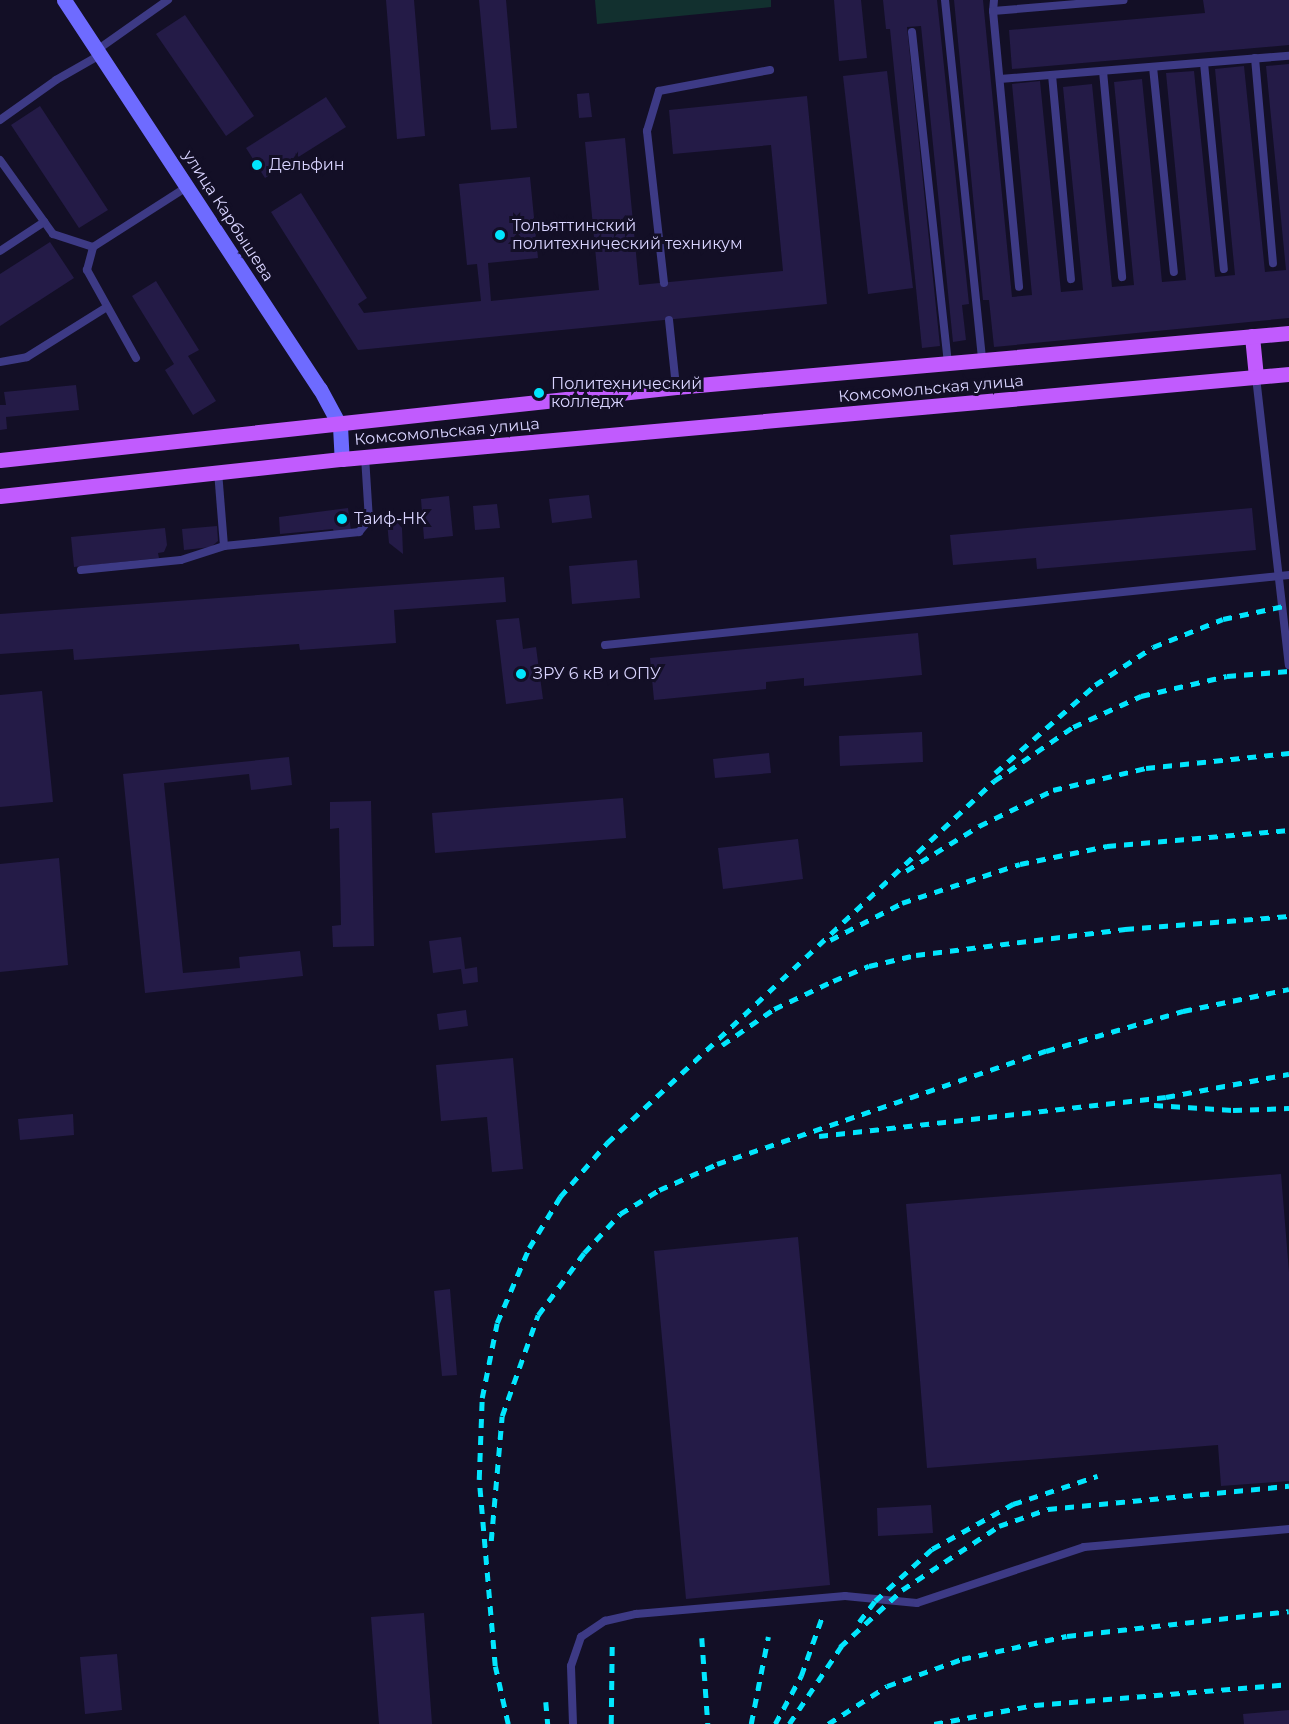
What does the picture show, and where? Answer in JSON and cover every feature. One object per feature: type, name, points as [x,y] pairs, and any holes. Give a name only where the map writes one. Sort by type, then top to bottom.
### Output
[{"type":"main road","name":"Комсомольская улица","points":[[0,460],[340,426],[676,387],[1289,333]]},
{"type":"main road","points":[[1252,336],[1256,377]]},
{"type":"main road","name":"Комсомольская улица","points":[[0,496],[342,459],[1289,374]]},
{"type":"street","name":"улица Карбышева","points":[[64,0],[340,426],[342,459]]},
{"type":"lane","points":[[0,120],[99,52],[167,0]]},
{"type":"lane","points":[[945,0],[982,359]]},
{"type":"lane","points":[[994,0],[993,11],[1019,287]]},
{"type":"lane","points":[[993,11],[1124,0]]},
{"type":"lane","points":[[912,32],[948,362]]},
{"type":"lane","points":[[1000,79],[1289,56]]},
{"type":"lane","points":[[1255,58],[1273,262]]},
{"type":"lane","points":[[1204,63],[1224,269]]},
{"type":"lane","points":[[1153,67],[1174,272]]},
{"type":"lane","points":[[664,283],[647,131],[659,91],[770,70]]},
{"type":"lane","points":[[1102,71],[1122,276]]},
{"type":"lane","points":[[1052,75],[1071,279]]},
{"type":"lane","points":[[0,160],[53,234],[93,247]]},
{"type":"lane","points":[[136,358],[87,270],[93,247],[187,187]]},
{"type":"lane","points":[[0,250],[44,222]]},
{"type":"lane","points":[[0,362],[27,357],[107,308]]},
{"type":"lane","points":[[669,320],[676,387]]},
{"type":"lane","points":[[1256,377],[1285,576],[1289,665]]},
{"type":"lane","points":[[81,570],[181,560],[224,546],[359,532],[369,520],[365,457]]},
{"type":"lane","points":[[218,472],[224,546]]},
{"type":"lane","points":[[605,645],[1285,576]]},
{"type":"lane","points":[[573,1724],[571,1666],[581,1637],[605,1621],[636,1614],[844,1596],[917,1603],[1084,1546],[1289,1529]]},
{"type":"green space","points":[[595,0],[771,0],[771,7],[597,24]]},
{"type":"building","points":[[386,0],[414,0],[425,136],[397,139]]},
{"type":"building","points":[[479,0],[506,0],[517,128],[491,130]]},
{"type":"building","points":[[834,0],[861,0],[867,58],[839,61]]},
{"type":"building","points":[[883,0],[937,0],[969,304],[962,305],[966,340],[953,342],[921,26],[907,27],[940,346],[922,348],[890,29],[886,29]]},
{"type":"building","points":[[954,0],[983,0],[1012,297],[1032,295],[1012,84],[1040,81],[1061,292],[1083,290],[1063,87],[1092,84],[1112,287],[1134,285],[1114,82],[1142,79],[1162,282],[1186,280],[1166,73],[1194,71],[1215,277],[1235,275],[1215,69],[1244,66],[1265,272],[1286,270],[1266,66],[1289,64],[1289,318],[994,347],[989,300],[983,300]]},
{"type":"building","points":[[1203,0],[1289,0],[1289,45],[1012,69],[1009,30],[1205,13]]},
{"type":"building","points":[[185,15],[254,116],[226,136],[156,34]]},
{"type":"building","points":[[887,71],[913,288],[868,294],[843,76]]},
{"type":"building","points":[[589,93],[592,117],[579,118],[577,94]]},
{"type":"building","name":"Тольяттинский политехнический техникум","points":[[807,96],[827,304],[358,350],[271,212],[301,193],[367,298],[358,304],[364,313],[481,301],[477,264],[467,265],[459,184],[530,177],[538,258],[488,263],[491,301],[599,290],[585,142],[625,138],[639,285],[783,271],[771,145],[673,154],[669,110]]},
{"type":"building","points":[[326,97],[346,127],[265,178],[246,148]]},
{"type":"building","points":[[40,106],[108,210],[79,228],[11,125]]},
{"type":"building","points":[[50,242],[74,278],[0,326],[0,274]]},
{"type":"building","points":[[156,281],[199,350],[188,356],[216,401],[193,415],[165,370],[174,364],[132,296]]},
{"type":"building","points":[[76,385],[79,410],[6,417],[7,429],[0,430],[0,405],[6,405],[4,392]]},
{"type":"building","points":[[589,495],[592,518],[552,523],[549,499]]},
{"type":"building","points":[[449,496],[453,536],[424,539],[421,499]]},
{"type":"building","points":[[497,504],[500,528],[475,530],[473,506]]},
{"type":"building","points":[[348,508],[351,531],[334,533],[333,529],[280,534],[279,517]]},
{"type":"building","points":[[1252,508],[1256,550],[1037,569],[1036,558],[953,565],[950,535]]},
{"type":"building","points":[[396,521],[402,528],[403,554],[389,543],[387,522]]},
{"type":"building","points":[[217,526],[218,541],[211,547],[184,550],[182,529]]},
{"type":"building","points":[[165,528],[167,545],[164,552],[158,553],[159,558],[74,567],[71,537]]},
{"type":"building","points":[[637,560],[640,598],[572,604],[569,566]]},
{"type":"building","points":[[504,577],[506,602],[394,610],[396,643],[300,650],[299,644],[74,660],[73,649],[0,654],[0,614]]},
{"type":"building","name":"ЗРУ 6 кВ и ОПУ","points":[[519,618],[523,649],[536,647],[543,699],[506,704],[496,620]]},
{"type":"building","points":[[918,633],[922,675],[804,686],[804,678],[766,682],[766,689],[654,700],[650,658]]},
{"type":"building","points":[[42,691],[53,802],[0,807],[0,695]]},
{"type":"building","points":[[922,732],[923,762],[840,766],[839,736]]},
{"type":"building","points":[[769,753],[771,773],[715,778],[713,759]]},
{"type":"building","points":[[289,757],[292,785],[251,790],[249,774],[164,783],[183,973],[240,968],[239,957],[300,951],[303,976],[145,993],[123,774]]},
{"type":"building","points":[[623,798],[626,838],[435,853],[432,813]]},
{"type":"building","points":[[371,801],[374,946],[333,947],[332,926],[341,925],[339,828],[330,829],[330,802]]},
{"type":"building","points":[[798,839],[803,879],[723,889],[718,848]]},
{"type":"building","points":[[59,858],[68,965],[0,972],[0,864]]},
{"type":"building","points":[[461,937],[465,969],[477,967],[478,982],[463,984],[461,969],[433,973],[429,941]]},
{"type":"building","points":[[466,1010],[468,1026],[439,1030],[437,1014]]},
{"type":"building","points":[[513,1058],[523,1169],[492,1172],[487,1117],[441,1121],[436,1065]]},
{"type":"building","points":[[73,1114],[74,1135],[20,1140],[18,1119]]},
{"type":"building","points":[[1281,1174],[1289,1272],[1289,1481],[1221,1486],[1218,1445],[927,1468],[906,1204]]},
{"type":"building","points":[[798,1237],[830,1585],[686,1599],[654,1251]]},
{"type":"building","points":[[450,1289],[457,1375],[442,1376],[434,1291]]},
{"type":"building","points":[[931,1505],[933,1533],[878,1536],[877,1508]]},
{"type":"building","points":[[424,1613],[432,1724],[379,1724],[371,1617]]},
{"type":"building","points":[[117,1654],[122,1710],[85,1714],[80,1657]]},
{"type":"building","points":[[1289,1710],[1289,1724],[1244,1724],[1243,1714]]},
{"type":"railway","points":[[995,773],[1095,685],[1153,647],[1223,619],[1289,605]]},
{"type":"railway","points":[[508,1724],[495,1666],[479,1479],[482,1398],[497,1323],[529,1248],[560,1197],[607,1143],[994,781],[1073,727],[1141,696],[1227,676],[1289,671]]},
{"type":"railway","points":[[906,871],[979,826],[1053,790],[1146,768],[1289,753]]},
{"type":"railway","points":[[830,940],[902,903],[1020,864],[1107,846],[1289,830]]},
{"type":"railway","points":[[722,1045],[774,1009],[833,981],[869,966],[916,955],[1125,929],[1289,916]]},
{"type":"railway","points":[[491,1541],[502,1416],[538,1315],[584,1253],[620,1214],[659,1190],[717,1164],[1046,1051],[1183,1011],[1289,989]]},
{"type":"railway","points":[[819,1136],[1166,1097],[1289,1074]]},
{"type":"railway","points":[[1154,1105],[1233,1110],[1289,1108]]},
{"type":"railway","points":[[859,1622],[875,1601],[932,1549],[1013,1504],[1097,1476]]},
{"type":"railway","points":[[840,1647],[902,1590],[999,1526],[1048,1509],[1289,1486]]},
{"type":"railway","points":[[828,1724],[887,1686],[962,1659],[1067,1636],[1289,1611]]},
{"type":"railway","points":[[775,1724],[801,1676],[822,1617]]},
{"type":"railway","points":[[751,1724],[768,1637]]},
{"type":"railway","points":[[702,1638],[708,1724]]},
{"type":"railway","points":[[611,1724],[612,1641]]},
{"type":"railway","points":[[789,1724],[844,1642]]},
{"type":"railway","points":[[934,1724],[1035,1705],[1289,1684]]},
{"type":"railway","points":[[546,1702],[548,1724]]},
{"type":"place","name":"Дельфин","points":[[257,165]]},
{"type":"place","name":"Тольяттинский политехнический техникум","points":[[500,235]]},
{"type":"place","name":"Политехнический колледж","points":[[539,393]]},
{"type":"place","name":"Таиф-НК","points":[[342,519]]},
{"type":"place","name":"ЗРУ 6 кВ и ОПУ","points":[[521,674]]}]
